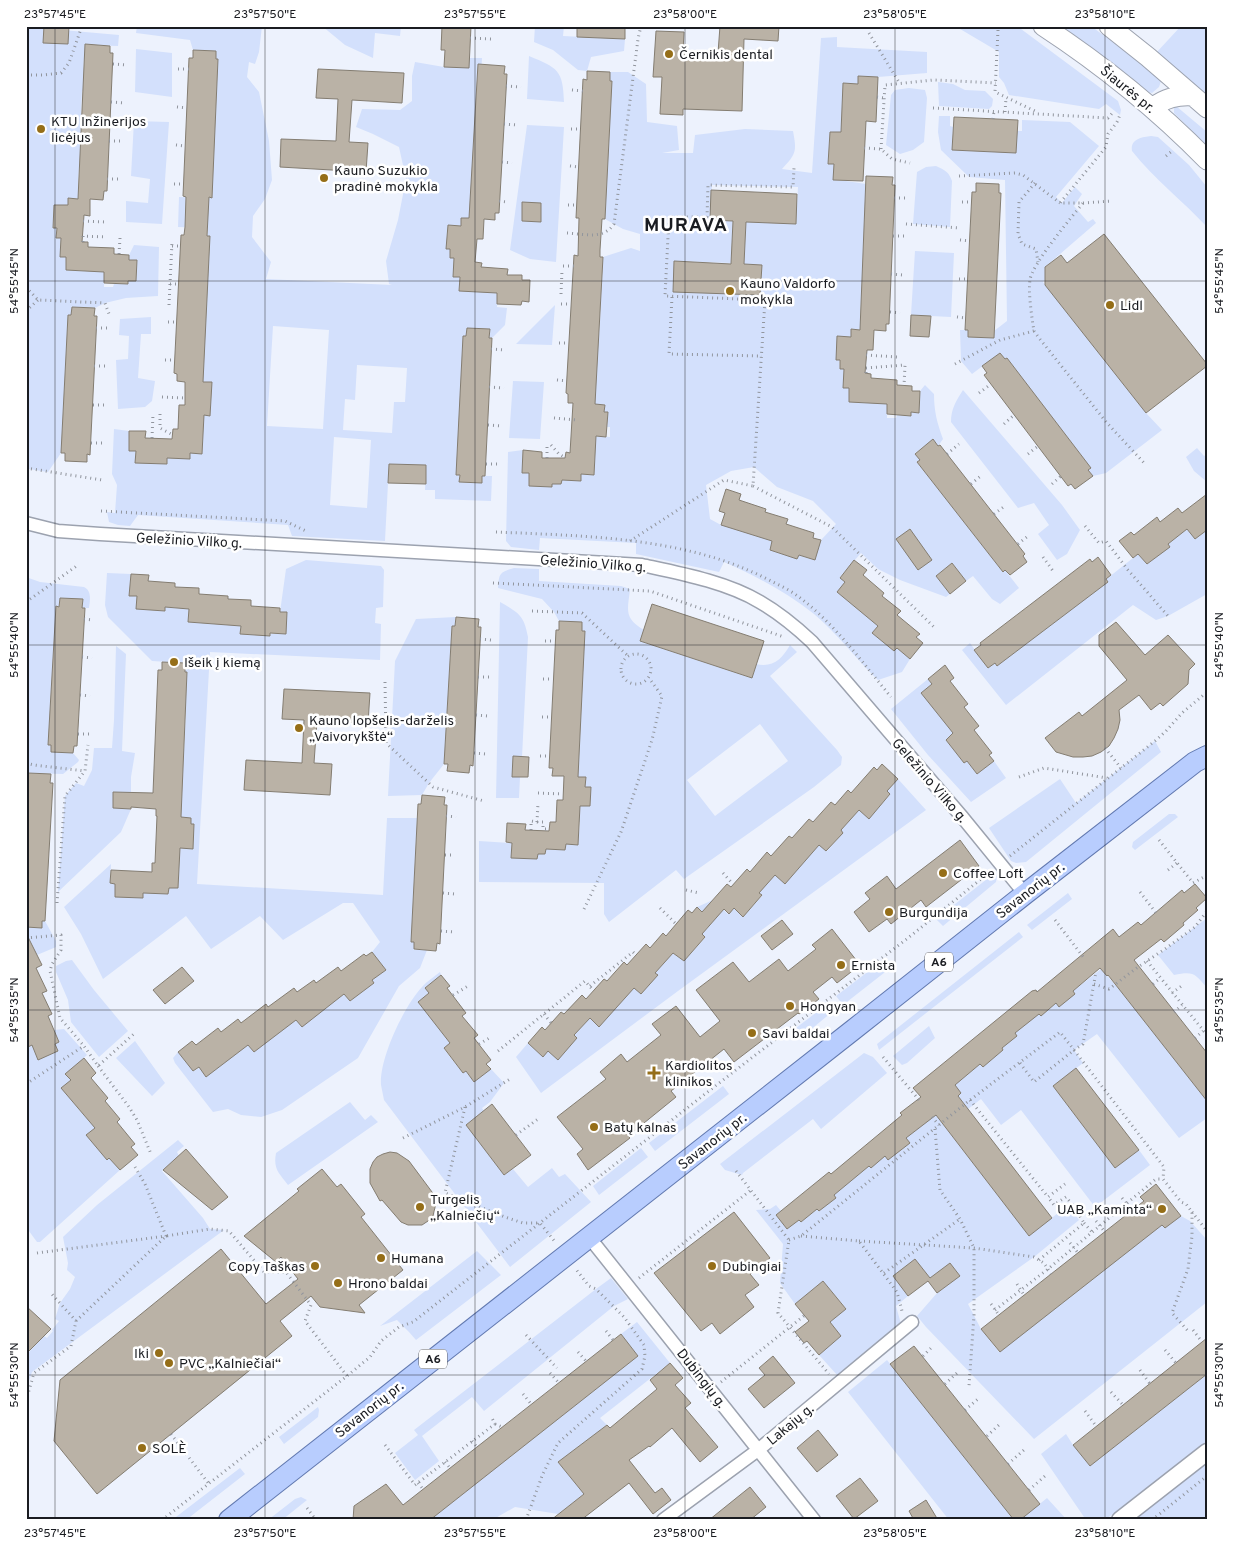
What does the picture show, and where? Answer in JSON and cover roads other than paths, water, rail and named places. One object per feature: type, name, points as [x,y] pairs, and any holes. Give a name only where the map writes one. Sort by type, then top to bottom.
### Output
[{"type":"main road","name":"Šiaurės pr.","points":[[1043,26],[1111,73],[1152,108],[1207,160]]},
{"type":"main road","points":[[1110,26],[1200,102]]},
{"type":"main road","points":[[1152,108],[1171,97],[1182,96],[1200,102]]},
{"type":"main road","name":"Savanorių pr.","points":[[229,1520],[1203,756]]},
{"type":"street","name":"Geležinio Vilko g.","points":[[26,523],[58,530],[100,534],[633,565],[682,573],[736,590],[759,601],[789,622],[812,642],[963,818],[1025,894]]},
{"type":"street","name":"Dubingių g.","points":[[589,1237],[814,1520]]},
{"type":"street","name":"Lakajų g.","points":[[663,1520],[758,1450],[912,1322]]},
{"type":"street","points":[[1120,1520],[1207,1452]]},
{"type":"place","name":"Černikis dental","points":[[669,54]]},
{"type":"place","name":"KTU Inžinerijos licėjus","points":[[41,129]]},
{"type":"place","name":"Kauno Suzukio pradinė mokykla","points":[[324,178]]},
{"type":"place","name":"Kauno Valdorfo mokykla","points":[[730,291]]},
{"type":"place","name":"Lidl","points":[[1110,305]]},
{"type":"place","name":"Išeik į kiemą","points":[[174,662]]},
{"type":"place","name":"Kauno lopšelis-darželis „Vaivorykštė“","points":[[299,728]]},
{"type":"place","name":"Coffee Loft","points":[[943,873]]},
{"type":"place","name":"Burgundija","points":[[889,912]]},
{"type":"place","name":"Ernista","points":[[841,965]]},
{"type":"place","name":"Hongyan","points":[[790,1006]]},
{"type":"place","name":"Savi baldai","points":[[752,1033]]},
{"type":"place","name":"Kardiolitos klinikos","points":[[654,1073]]},
{"type":"place","name":"Batų kalnas","points":[[594,1127]]},
{"type":"place","name":"Turgelis „Kalniečių“","points":[[420,1207]]},
{"type":"place","name":"UAB „Kaminta“","points":[[1162,1209]]},
{"type":"place","name":"Humana","points":[[381,1258]]},
{"type":"place","name":"Copy Taškas","points":[[315,1266]]},
{"type":"place","name":"Dubingiai","points":[[712,1266]]},
{"type":"place","name":"Hrono baldai","points":[[338,1283]]},
{"type":"place","name":"Iki","points":[[159,1353]]},
{"type":"place","name":"PVC „Kalniečiai“","points":[[169,1363]]},
{"type":"place","name":"SOLÈ","points":[[142,1448]]},
{"type":"district","name":"MURAVA","points":[[686,224]]}]
